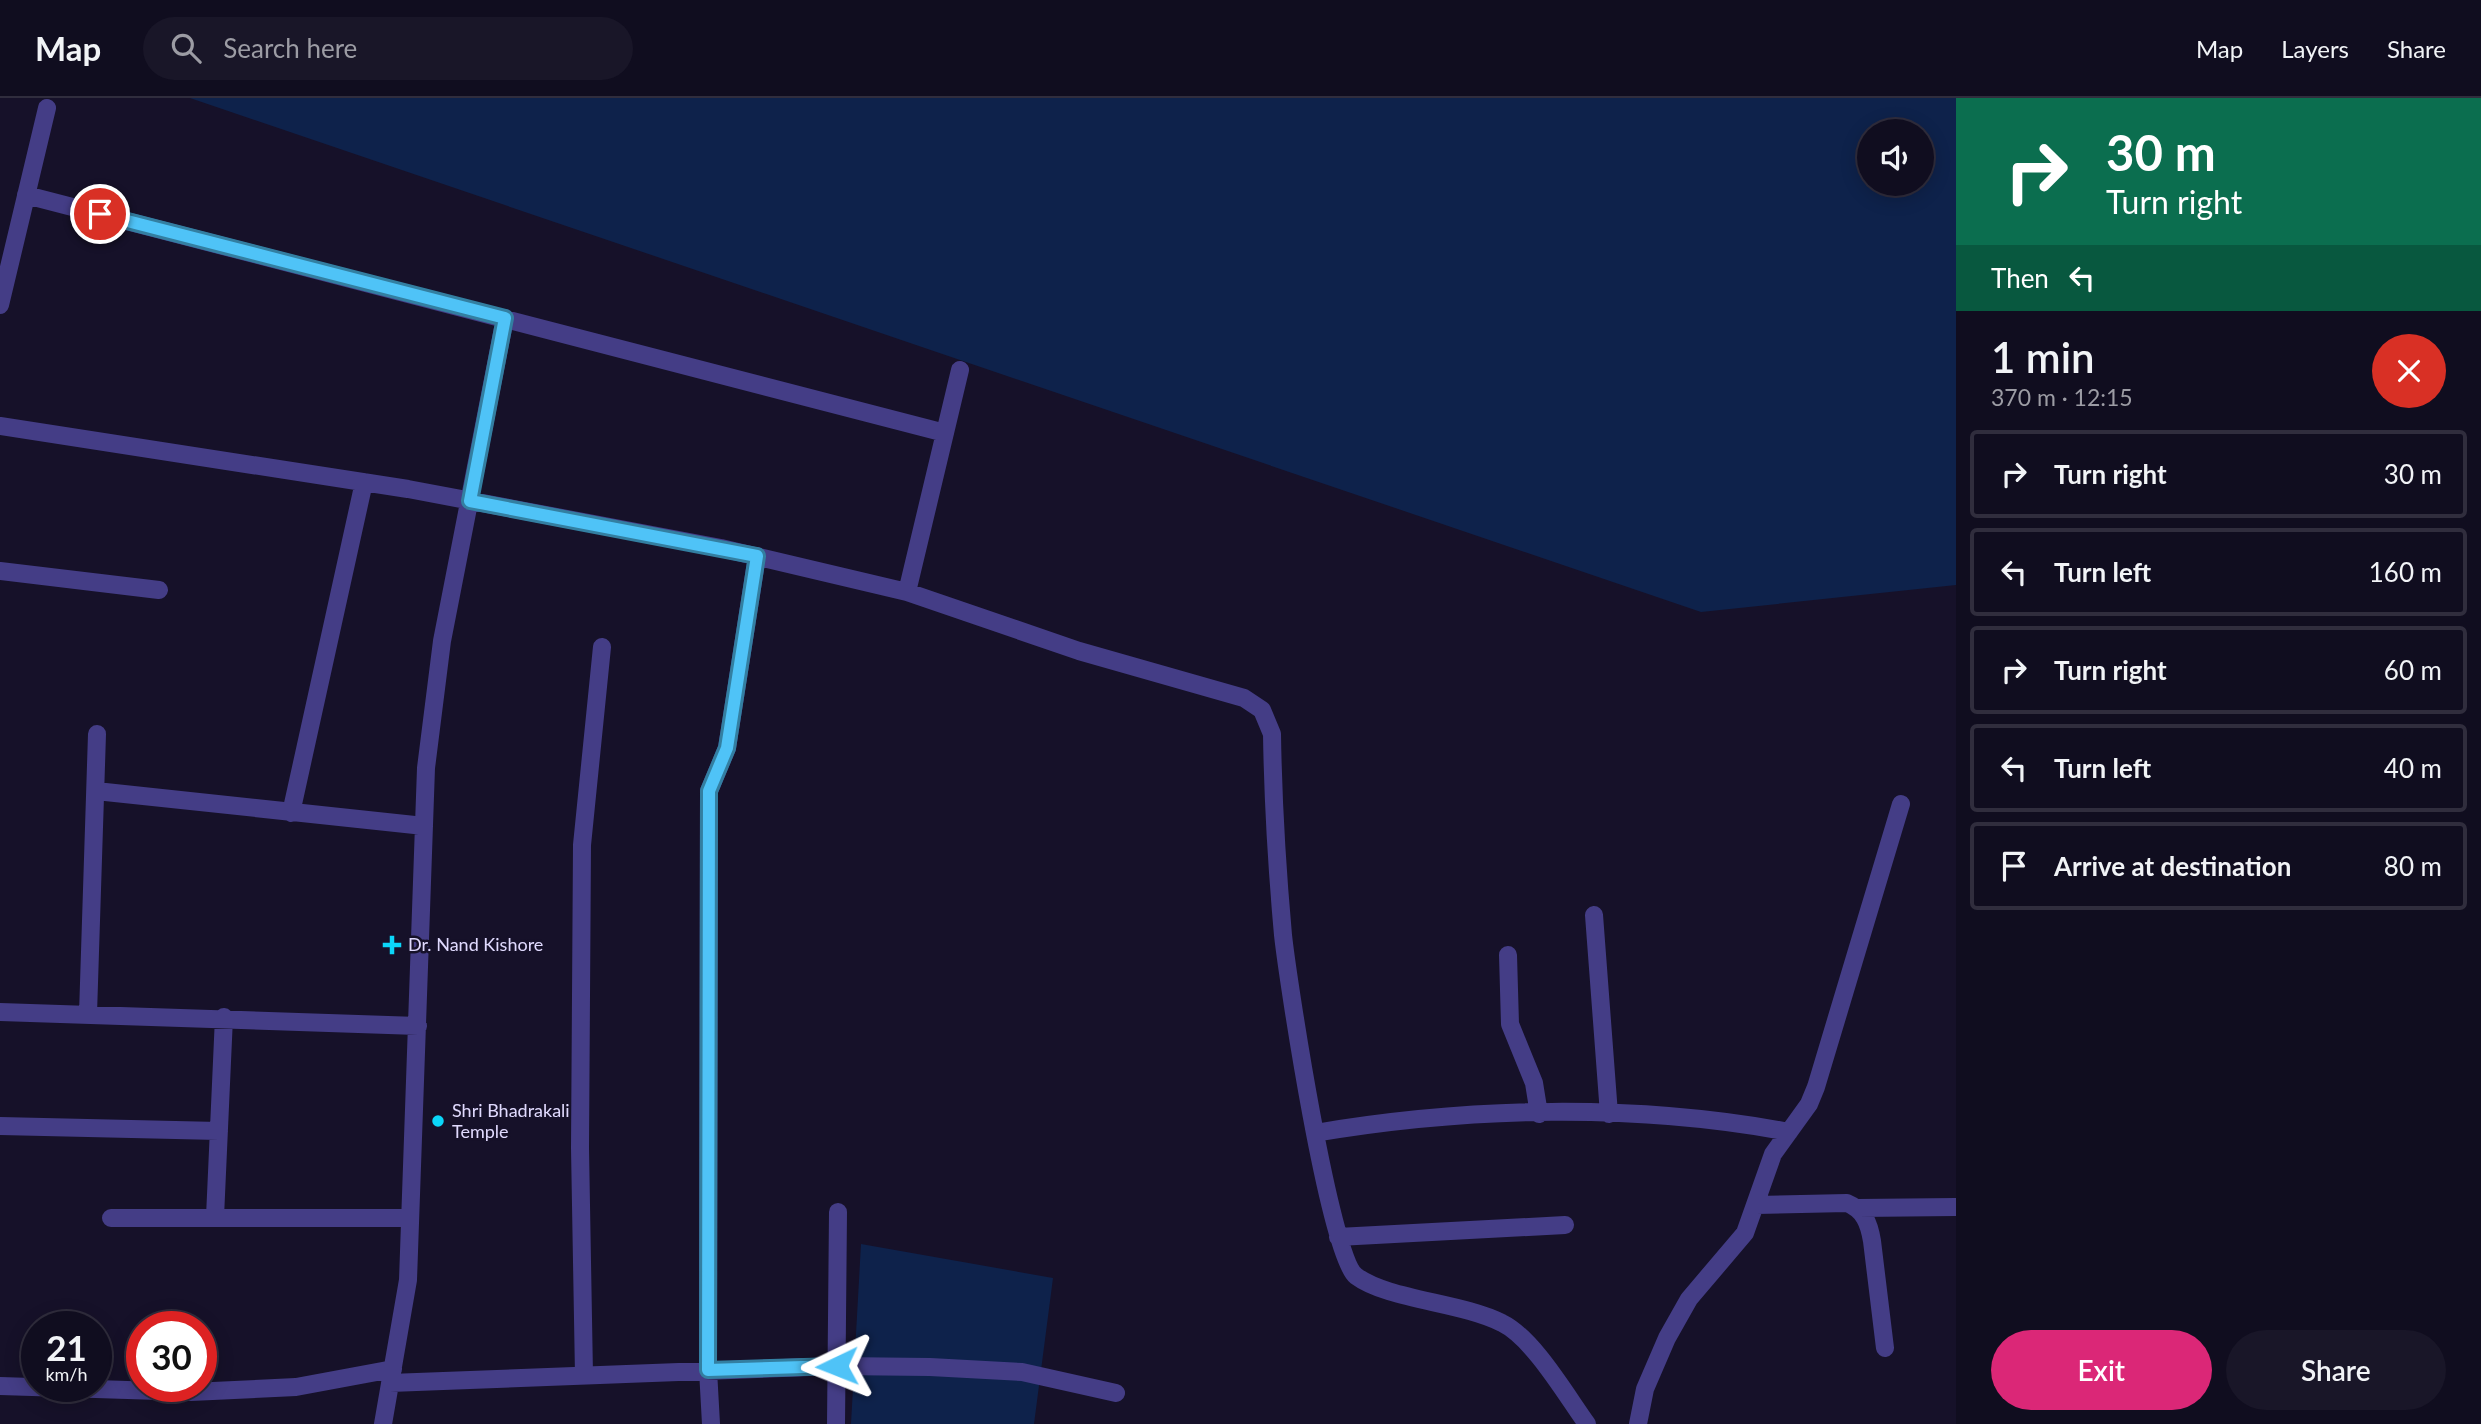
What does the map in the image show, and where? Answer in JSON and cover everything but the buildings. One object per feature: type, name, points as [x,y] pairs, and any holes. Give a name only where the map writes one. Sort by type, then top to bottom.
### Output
[{"type":"street","points":[[0,305],[47,108]]},
{"type":"street","points":[[26,195],[945,433]]},
{"type":"street","points":[[383,1424],[407,1294],[426,768],[442,641],[505,318]]},
{"type":"street","points":[[907,592],[960,370]]},
{"type":"street","points":[[0,426],[364,482],[757,556],[907,592],[1079,651],[1244,698],[1262,709],[1272,734],[1283,937],[1315,1133],[1345,1261],[1354,1276],[1400,1293],[1470,1310],[1504,1324],[1522,1339],[1587,1424]]},
{"type":"street","points":[[291,813],[364,482]]},
{"type":"street","points":[[711,1424],[708,1370],[709,791],[727,748],[757,556]]},
{"type":"street","points":[[0,571],[159,590]]},
{"type":"street","points":[[584,1375],[580,1147],[582,845],[602,648]]},
{"type":"street","points":[[88,1014],[97,734]]},
{"type":"street","points":[[96,791],[424,826]]},
{"type":"street","points":[[1638,1424],[1645,1388],[1667,1338],[1689,1299],[1745,1233],[1773,1154],[1809,1104],[1901,804]]},
{"type":"street","points":[[1594,915],[1609,1114]]},
{"type":"street","points":[[1508,955],[1510,1024],[1534,1083],[1539,1114]]},
{"type":"street","points":[[0,1012],[224,1017],[418,1026]]},
{"type":"street","points":[[215,1217],[224,1017]]},
{"type":"street","points":[[1315,1133],[1401,1119],[1472,1113],[1717,1118],[1789,1132]]},
{"type":"street","points":[[0,1126],[219,1131]]},
{"type":"street","points":[[1756,1205],[1847,1203],[1858,1208],[1956,1207]]},
{"type":"street","points":[[1858,1208],[1869,1223],[1885,1348]]},
{"type":"street","points":[[836,1424],[838,1212]]},
{"type":"street","points":[[111,1218],[411,1218]]},
{"type":"street","points":[[1338,1237],[1565,1225]]},
{"type":"street","points":[[0,1386],[191,1392],[296,1387],[391,1376],[584,1375],[837,1366],[995,1368],[1116,1393]]},
{"type":"water","points":[[190,98],[1956,98],[1956,585],[1701,612]]},
{"type":"water","points":[[861,1244],[1053,1278],[1034,1424],[851,1424]]},
{"type":"place","name":"Dr. Nand Kishore","points":[[392,945]]},
{"type":"place","name":"Shri Bhadrakali Temple","points":[[438,1121]]},
{"type":"route","points":[[100,214],[505,318],[470,501],[757,556],[727,748],[709,791],[708,1370],[837,1366]]}]
